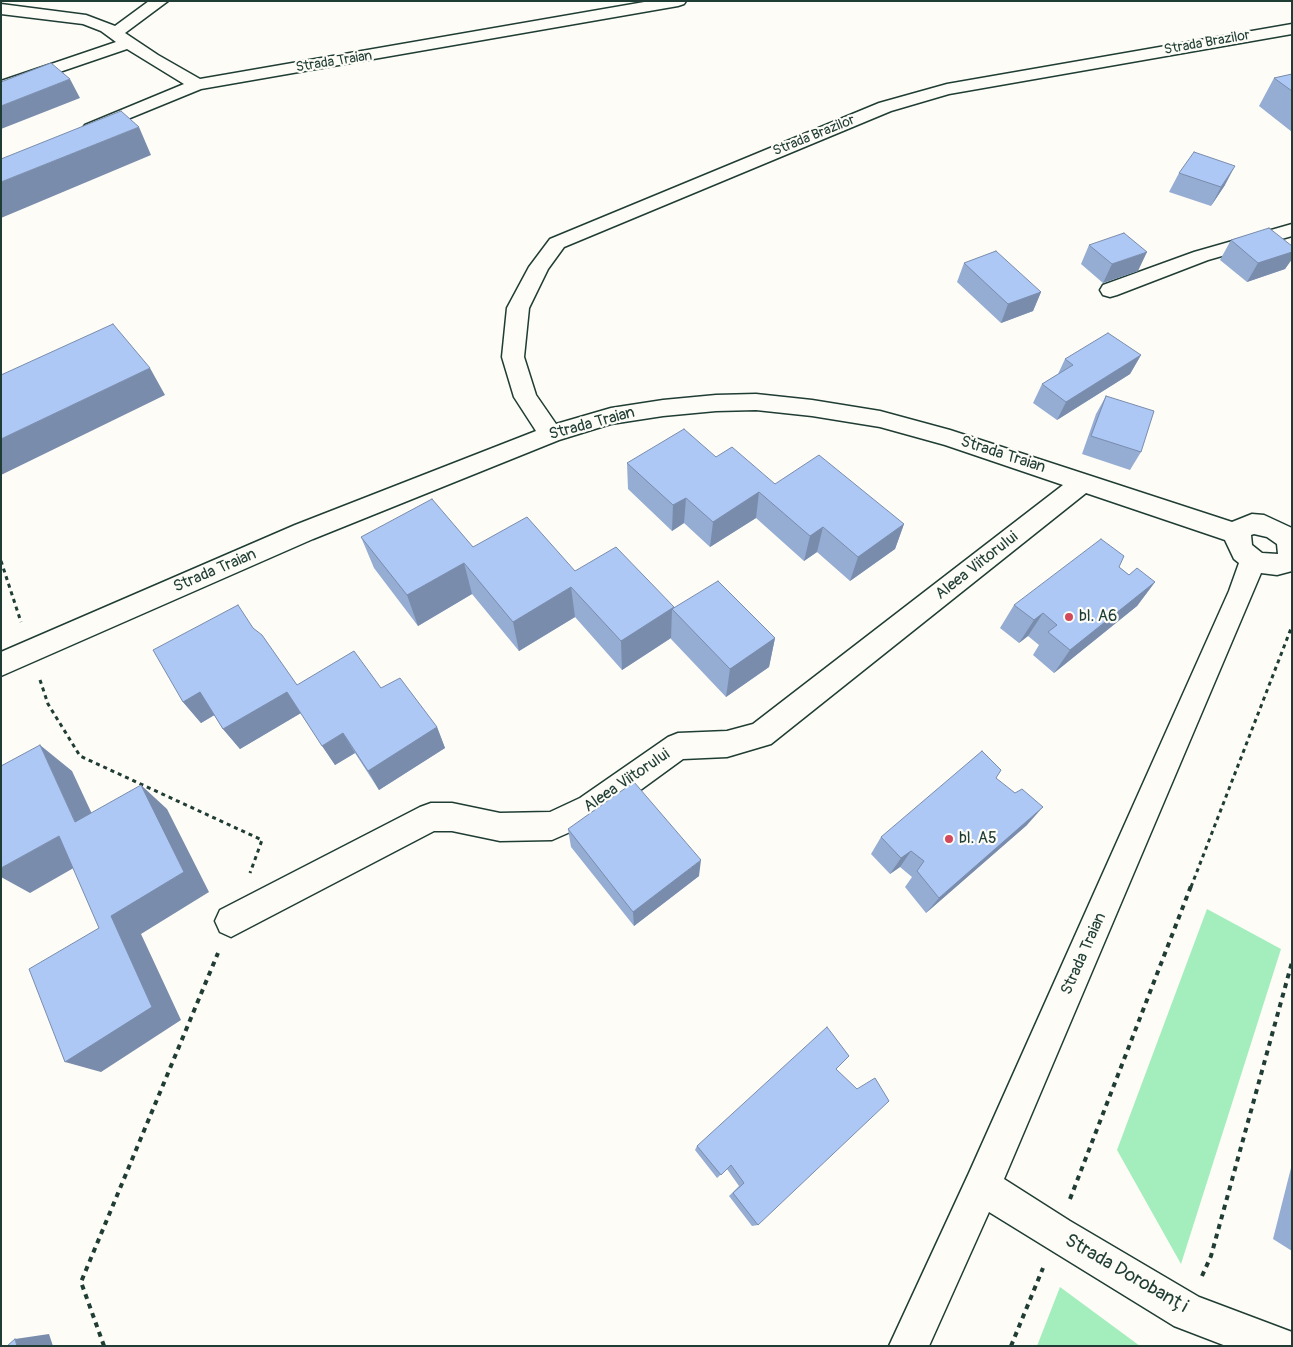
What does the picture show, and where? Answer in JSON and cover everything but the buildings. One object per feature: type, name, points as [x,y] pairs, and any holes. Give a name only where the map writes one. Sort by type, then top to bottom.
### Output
[{"type":"street","points":[[1,87],[121,38],[160,1]]},
{"type":"street","name":"Strada Traian","points":[[80,133],[197,85],[678,1]]},
{"type":"street","points":[[1,9],[86,20],[107,28],[197,85]]},
{"type":"street","name":"Strada Brazilor","points":[[550,434],[525,397],[513,356],[518,308],[539,267],[557,243],[885,107],[947,89],[1292,29]]},
{"type":"street","points":[[1110,290],[1201,256],[1292,230]]},
{"type":"street","name":"Strada Traian","points":[[1,664],[304,532],[550,434],[611,416],[716,403],[756,402],[812,408],[880,419],[950,438],[1083,482],[1245,547],[1242,591],[982,1186],[909,1346]]},
{"type":"street","name":"Aleea Viitorului","points":[[231,921],[431,817],[452,817],[500,827],[552,826],[591,808],[678,746],[727,744],[760,735],[1083,482]]},
{"type":"street","points":[[1252,524],[1284,524],[1292,555],[1287,562],[1277,565],[1265,564],[1245,547],[1242,528],[1252,524]]},
{"type":"street","name":"Strada Dorobanți","points":[[982,1186],[1057,1234],[1188,1312],[1278,1346]]},
{"type":"path","points":[[1,561],[48,704],[80,756],[262,840],[231,921],[81,1282],[104,1346]]},
{"type":"path","points":[[1011,1346],[1057,1234],[1292,626]]},
{"type":"path","points":[[1188,1312],[1211,1256],[1292,962]]},
{"type":"green space","points":[[1207,909],[1281,949],[1181,1264],[1117,1150]]},
{"type":"green space","points":[[1060,1287],[1140,1346],[1037,1346]]},
{"type":"place","name":"bl. A6","points":[[1069,617]]},
{"type":"place","name":"bl. A5","points":[[949,839]]}]
